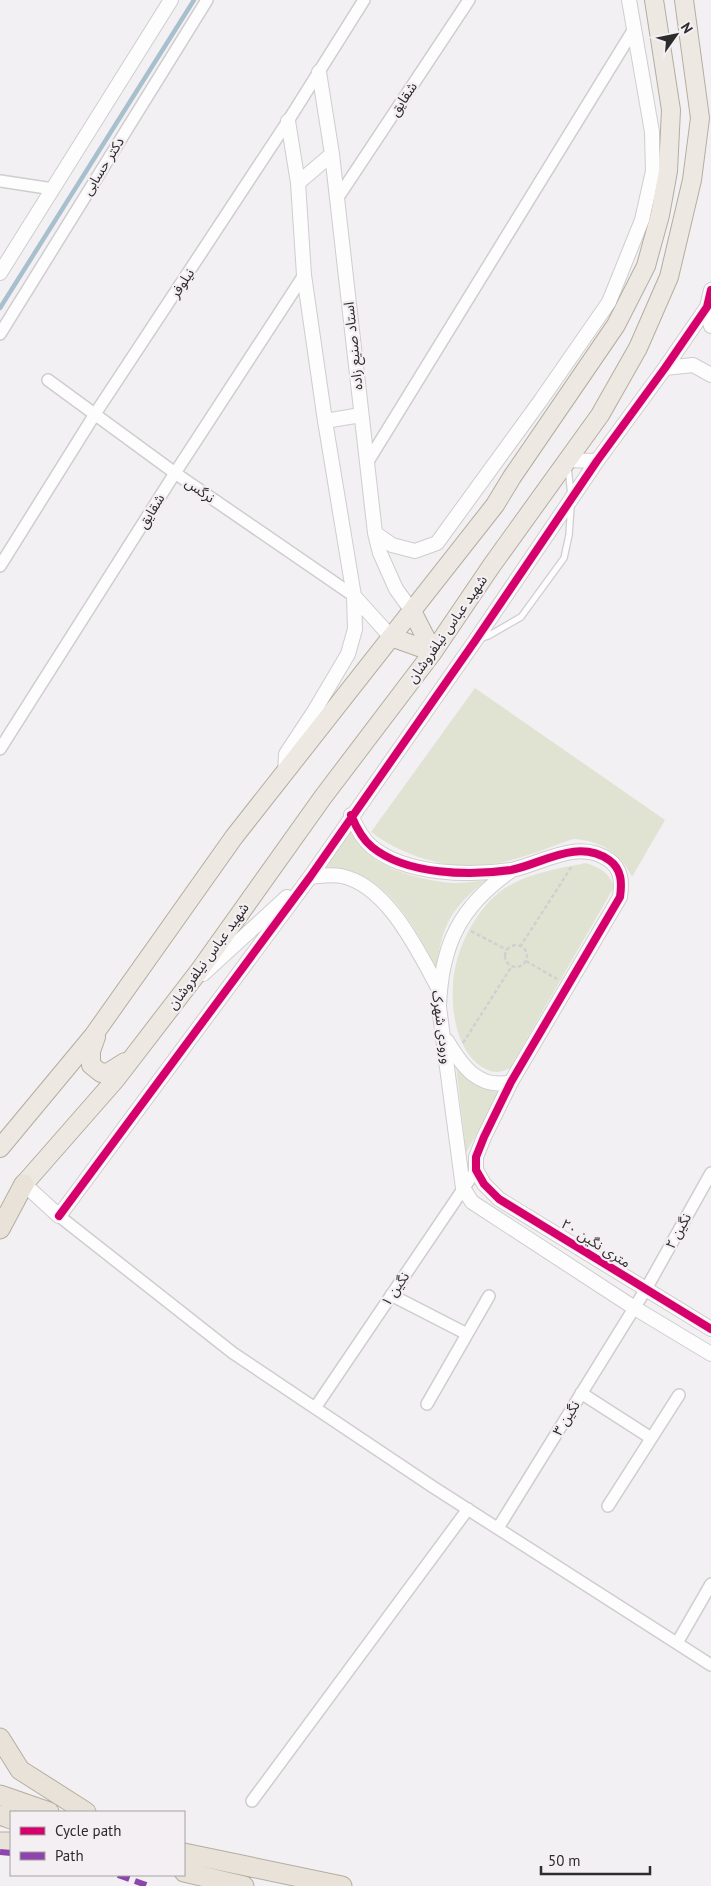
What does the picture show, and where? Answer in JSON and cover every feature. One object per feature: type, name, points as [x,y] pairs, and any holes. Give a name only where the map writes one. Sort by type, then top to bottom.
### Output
[{"type":"highway","points":[[0,1229],[24,1184]]},
{"type":"highway","points":[[0,1738],[20,1770],[84,1811]]},
{"type":"highway","points":[[0,1795],[47,1811]]},
{"type":"highway","points":[[185,1858],[244,1886]]},
{"type":"highway","points":[[185,1858],[342,1886]]},
{"type":"main road","points":[[0,1148],[101,1025],[234,837],[495,505],[616,325],[646,266],[660,215],[668,172],[671,110],[654,0]]},
{"type":"main road","name":"شهید عباس نیلفروشان","points":[[24,1184],[133,1058],[183,992],[323,797],[433,652],[492,565],[600,415],[638,348],[669,277],[686,213],[692,180],[700,118],[684,0]]},
{"type":"main road","points":[[412,611],[433,652]]},
{"type":"main road","points":[[391,637],[433,652]]},
{"type":"main road","points":[[101,1025],[91,1051],[91,1065],[101,1073],[109,1072],[133,1058]]},
{"type":"street","points":[[0,273],[171,0]]},
{"type":"street","name":"دکتر حسابی","points":[[0,334],[206,0]]},
{"type":"street","name":"نیلوفر","points":[[0,566],[95,414],[288,122],[364,0]]},
{"type":"street","name":"شقایق","points":[[337,199],[469,0]]},
{"type":"street","points":[[375,533],[392,545],[415,551],[437,543],[609,302],[642,220],[653,171],[652,132],[629,0]]},
{"type":"street","points":[[367,463],[634,30]]},
{"type":"street","name":"استاد صنیع زاده","points":[[318,72],[332,154],[375,533],[380,553],[396,589],[412,611]]},
{"type":"street","points":[[285,773],[286,754],[316,710],[348,654],[355,629],[354,596],[325,421],[304,275],[298,183],[288,122]]},
{"type":"street","points":[[298,183],[332,154]]},
{"type":"street","points":[[0,180],[53,189]]},
{"type":"street","name":"شقایق","points":[[0,749],[175,472],[304,275]]},
{"type":"street","points":[[59,1216],[310,877],[597,460],[665,368],[707,307],[711,290]]},
{"type":"street","points":[[707,307],[711,326]]},
{"type":"street","points":[[665,368],[693,365],[711,375]]},
{"type":"street","name":"نرگس","points":[[48,380],[175,472],[354,596]]},
{"type":"street","points":[[325,421],[361,415]]},
{"type":"street","points":[[567,460],[597,460]]},
{"type":"street","points":[[487,474],[506,487]]},
{"type":"street","points":[[354,596],[391,637]]},
{"type":"street","points":[[352,815],[356,828],[372,847],[395,860],[424,869],[441,872],[480,873],[513,869],[553,856],[592,852],[602,855],[614,864],[620,874],[622,885],[620,897],[511,1082],[476,1157],[476,1170]]},
{"type":"street","points":[[440,991],[448,950],[458,924],[482,893],[513,869]]},
{"type":"street","name":"ورودی شهرک","points":[[310,877],[342,876],[356,882],[380,899],[390,909],[408,936],[440,991],[439,1008],[463,1188]]},
{"type":"street","points":[[183,992],[310,877]]},
{"type":"street","points":[[444,1036],[455,1055],[478,1078],[489,1084],[499,1085],[511,1082]]},
{"type":"street","name":"نگین ۱","points":[[315,1408],[476,1170]]},
{"type":"street","name":"۲۰ متری نگین","points":[[476,1170],[484,1184],[499,1199],[711,1329]]},
{"type":"street","name":"نگین ۲","points":[[633,1307],[646,1289],[711,1174]]},
{"type":"street","points":[[24,1184],[59,1216],[233,1354],[468,1509],[711,1664]]},
{"type":"street","points":[[463,1188],[472,1202],[633,1307],[711,1354]]},
{"type":"street","points":[[391,1295],[467,1334]]},
{"type":"street","points":[[428,1404],[489,1296]]},
{"type":"street","name":"نگین ۳","points":[[498,1528],[633,1307]]},
{"type":"street","points":[[581,1393],[651,1438]]},
{"type":"street","points":[[608,1506],[679,1395]]},
{"type":"street","points":[[252,1801],[468,1509]]},
{"type":"street","points":[[677,1643],[711,1584]]},
{"type":"lane","points":[[474,641],[488,636],[521,617],[564,558],[569,535],[571,500],[567,460]]},
{"type":"path","points":[[520,947],[581,852]]},
{"type":"path","points":[[458,924],[507,950]]},
{"type":"path","points":[[513,946],[520,947],[527,954],[526,961],[522,966],[512,966],[506,958],[507,950],[513,946]]},
{"type":"path","points":[[526,961],[569,986]]},
{"type":"path","points":[[455,1055],[512,966]]},
{"type":"green space","points":[[475,688],[665,820],[632,877],[622,861],[608,849],[583,840],[573,839],[513,860],[476,866],[444,864],[428,860],[398,849],[371,832]]},
{"type":"green space","points":[[348,829],[370,856],[388,867],[422,878],[445,882],[459,883],[486,880],[464,900],[450,918],[445,929],[436,969],[413,927],[394,901],[383,890],[353,871],[323,867]]},
{"type":"green space","points":[[586,863],[603,871],[614,887],[510,1068],[499,1072],[492,1072],[473,1060],[461,1041],[457,1030],[453,1007],[454,972],[466,935],[488,903],[506,887],[539,873]]},
{"type":"green space","points":[[456,1065],[481,1087],[500,1092],[466,1153]]},
{"type":"waterway","points":[[0,308],[194,0]]},
{"type":"marked path","points":[[0,1852],[10,1853]]},
{"type":"marked path","points":[[121,1876],[149,1886]]},
{"type":"cycle path","points":[[59,1216],[310,877],[475,641],[597,461],[707,307],[711,290]]},
{"type":"cycle path","points":[[351,815],[360,833],[372,847],[386,856],[420,868],[458,873],[495,872],[523,867],[560,854],[585,851],[609,860],[619,872],[621,882],[620,897],[511,1082],[476,1157],[476,1170],[484,1184],[499,1199],[711,1329]]}]
